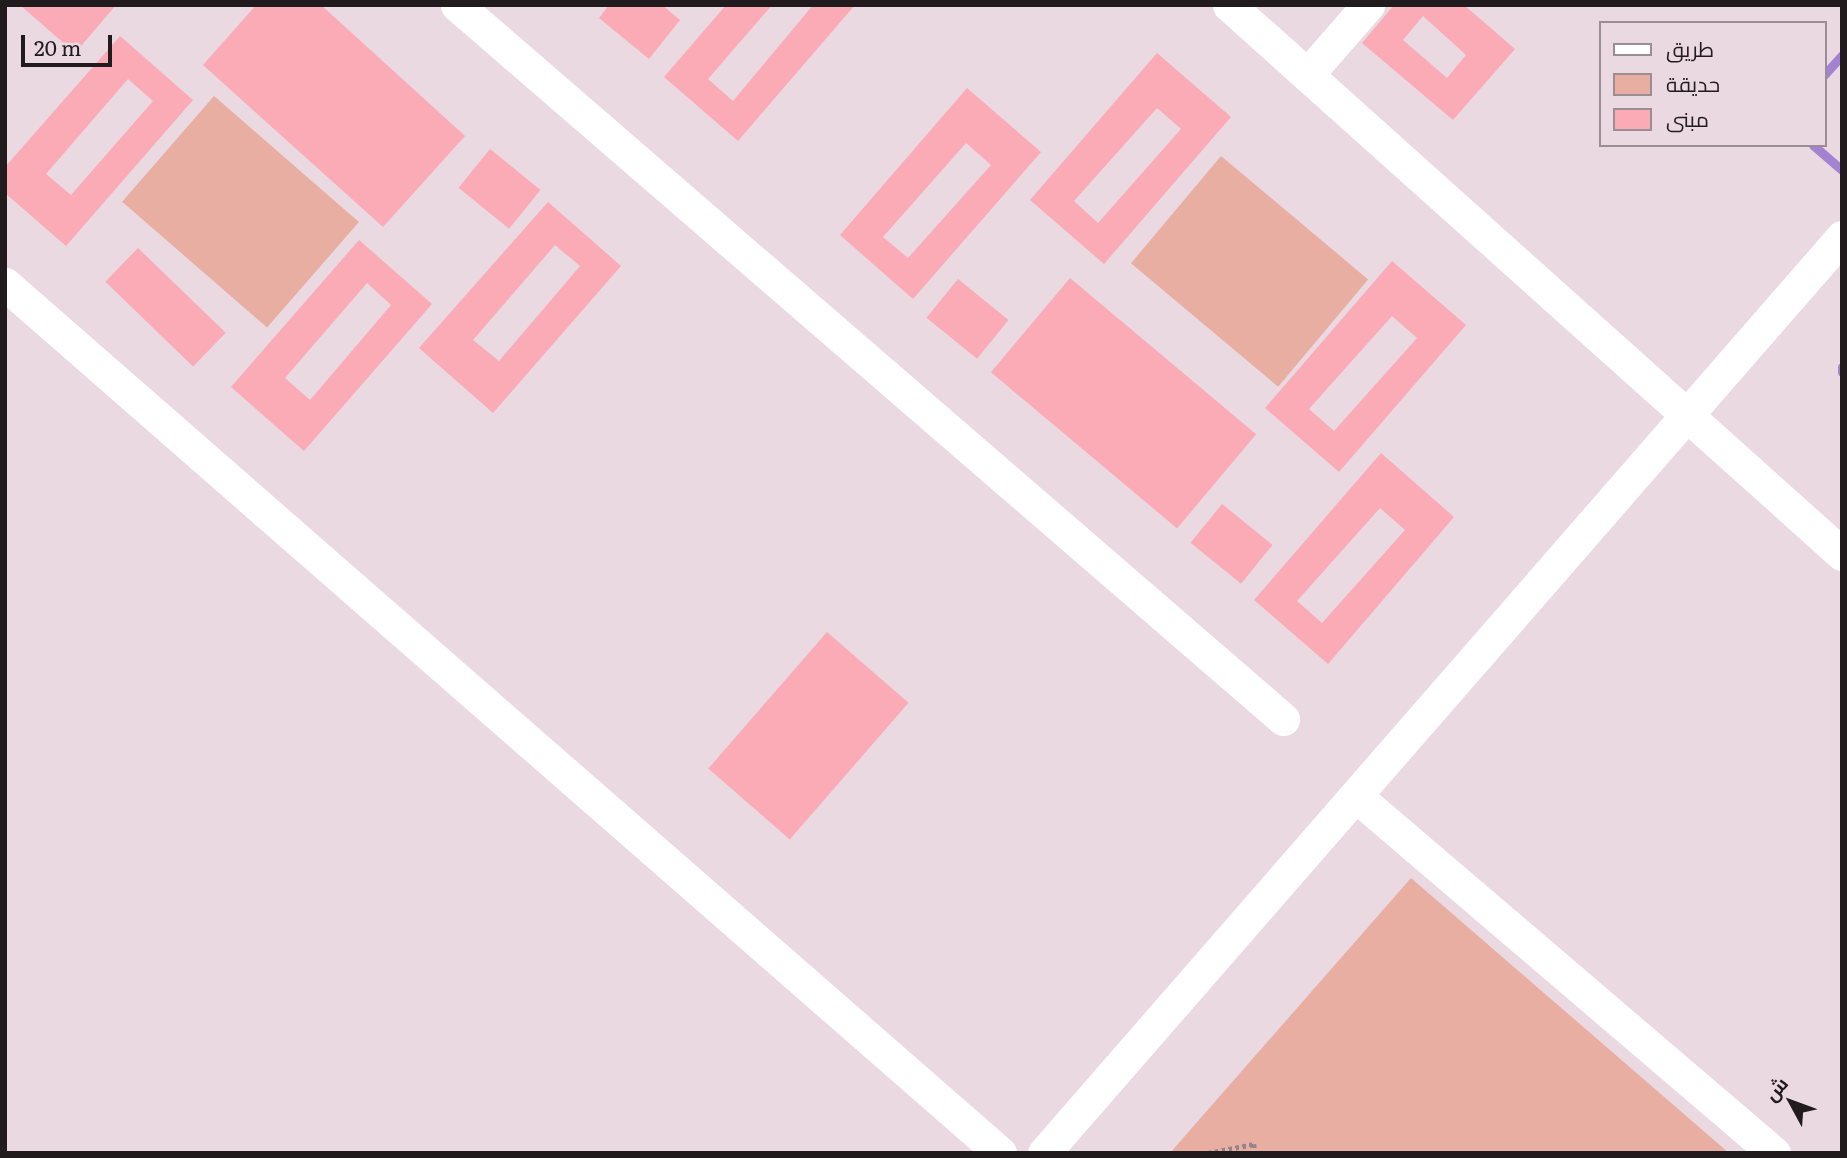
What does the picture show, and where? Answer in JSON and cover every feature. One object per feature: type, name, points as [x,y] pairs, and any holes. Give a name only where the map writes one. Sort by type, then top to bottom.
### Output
[{"type":"street","points":[[457,5],[1283,719]]},
{"type":"street","points":[[1229,5],[1685,417],[1842,554]]},
{"type":"street","points":[[1307,75],[1368,5]]},
{"type":"street","points":[[1044,1153],[1842,237]]},
{"type":"street","points":[[5,284],[1000,1153]]},
{"type":"street","points":[[1356,796],[1774,1153]]},
{"type":"path","points":[[1208,1153],[1254,1144],[1255,1153]]},
{"type":"green space","points":[[214,96],[359,222],[267,328],[122,202]]},
{"type":"green space","points":[[1221,156],[1368,279],[1278,387],[1131,263]]},
{"type":"green space","points":[[1411,878],[1729,1153],[1170,1153]]},
{"type":"building","points":[[20,5],[116,5],[75,53]]},
{"type":"building","points":[[256,5],[321,5],[465,136],[383,227],[203,65]]},
{"type":"building","points":[[609,5],[662,5],[680,20],[649,59],[599,18]]},
{"type":"building","points":[[726,5],[772,5],[708,79],[733,101],[813,5],[855,5],[738,141],[664,77]]},
{"type":"building","points":[[1394,5],[1464,5],[1515,49],[1453,120],[1362,43]],"holes":[[[1423,16],[1466,55],[1447,78],[1403,40]]]},
{"type":"building","points":[[120,36],[193,100],[66,246],[5,193],[5,167]],"holes":[[[128,79],[153,101],[71,195],[46,174]]]},
{"type":"building","points":[[1157,53],[1231,117],[1104,264],[1030,200]],"holes":[[[1157,108],[1181,129],[1098,223],[1074,201]]]},
{"type":"building","points":[[967,88],[1041,152],[913,299],[840,235]],"holes":[[[966,143],[991,165],[908,258],[883,237]]]},
{"type":"building","points":[[490,149],[541,190],[509,229],[459,188]]},
{"type":"building","points":[[548,202],[621,266],[493,413],[419,348]],"holes":[[[555,245],[580,266],[499,361],[473,340]]]},
{"type":"building","points":[[359,240],[432,304],[304,451],[231,387]],"holes":[[[367,283],[391,305],[310,400],[285,378]]]},
{"type":"building","points":[[138,248],[226,333],[193,367],[105,282]]},
{"type":"building","points":[[1392,261],[1466,325],[1339,472],[1265,408]],"holes":[[[1392,316],[1417,338],[1334,431],[1309,409]]]},
{"type":"building","points":[[1070,278],[1256,434],[1177,528],[991,372]]},
{"type":"building","points":[[958,279],[1009,320],[977,359],[927,318]]},
{"type":"building","points":[[1381,453],[1454,517],[1328,664],[1254,600]],"holes":[[[1380,508],[1405,530],[1322,623],[1297,601]]]},
{"type":"building","points":[[1222,504],[1273,545],[1241,584],[1191,543]]},
{"type":"building","points":[[827,632],[909,703],[790,839],[708,769]]},
{"type":"waterway","points":[[1826,73],[1842,55]]},
{"type":"waterway","points":[[1815,147],[1842,170]]},
{"type":"waterway","points":[[1842,367],[1842,372]]}]
